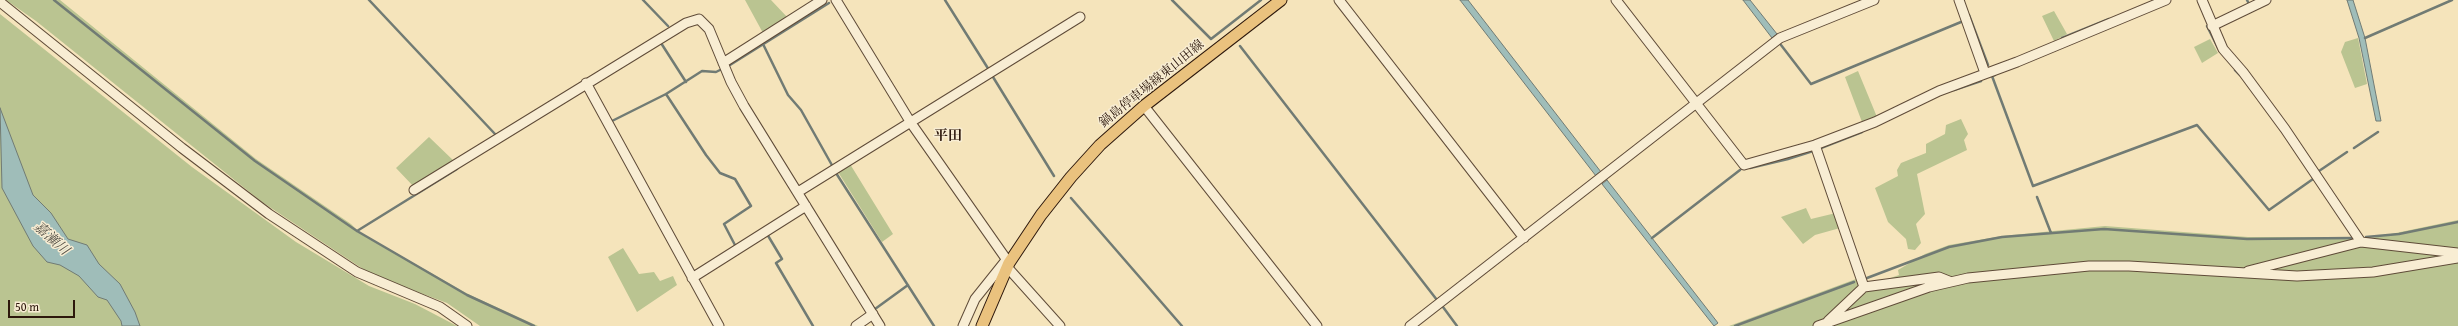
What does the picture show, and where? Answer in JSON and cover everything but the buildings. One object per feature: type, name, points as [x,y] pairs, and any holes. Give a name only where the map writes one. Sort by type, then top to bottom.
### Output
[{"type":"main road","name":"鍋島停車場線東山田線","points":[[982,326],[1008,263],[1041,215],[1071,177],[1100,145],[1144,106],[1281,0]]},
{"type":"street","points":[[724,66],[822,0]]},
{"type":"street","points":[[836,0],[911,123],[1008,263],[1060,326]]},
{"type":"street","points":[[1339,0],[1524,238]]},
{"type":"street","points":[[1616,0],[1744,165],[1815,145],[1875,122],[1939,91],[2017,62],[2166,0]]},
{"type":"street","points":[[1410,326],[1780,38],[1874,0]]},
{"type":"street","points":[[1959,0],[1985,73]]},
{"type":"street","points":[[2202,0],[2223,49],[2276,116],[2361,242]]},
{"type":"street","points":[[2212,26],[2266,0]]},
{"type":"street","points":[[0,2],[182,148],[269,214],[357,272],[440,307],[467,326]]},
{"type":"street","points":[[798,192],[1080,17]]},
{"type":"street","points":[[414,190],[588,87],[694,19],[705,22],[724,66],[744,106],[880,326]]},
{"type":"street","points":[[588,87],[718,326]]},
{"type":"street","points":[[1144,106],[1317,326]]},
{"type":"street","points":[[1815,145],[1864,287]]},
{"type":"street","points":[[692,278],[806,206]]},
{"type":"street","points":[[2242,273],[2361,242],[2458,253]]},
{"type":"street","points":[[1822,325],[1949,281],[2089,266],[2130,266],[2297,276],[2373,272],[2458,258]]},
{"type":"street","points":[[963,326],[975,299],[1008,263]]},
{"type":"street","points":[[1822,325],[1864,287],[1939,277],[1949,281]]},
{"type":"street","points":[[856,326],[873,314]]},
{"type":"green space","points":[[6,0],[60,0],[256,159],[351,224],[359,232],[468,294],[538,326],[480,326],[447,303],[372,275],[262,202],[36,21]]},
{"type":"green space","points":[[745,0],[771,0],[788,18],[763,33]]},
{"type":"green space","points":[[2054,11],[2067,34],[2054,41],[2042,16]]},
{"type":"green space","points":[[0,14],[192,167],[296,242],[369,286],[415,304],[457,326],[0,326]]},
{"type":"green space","points":[[2358,38],[2367,84],[2355,88],[2341,52],[2345,42]]},
{"type":"green space","points":[[2210,39],[2218,53],[2202,63],[2194,47]]},
{"type":"green space","points":[[1858,71],[1877,117],[1862,122],[1845,77]]},
{"type":"green space","points":[[1961,119],[1968,134],[1964,140],[1967,150],[1917,174],[1925,214],[1916,224],[1921,243],[1915,250],[1908,249],[1906,239],[1888,222],[1875,188],[1898,176],[1897,170],[1901,163],[1926,153],[1926,144],[1945,134],[1946,125]]},
{"type":"green space","points":[[429,137],[455,162],[414,187],[396,168]]},
{"type":"green space","points":[[850,164],[893,234],[882,242],[838,172]]},
{"type":"green space","points":[[1806,208],[1811,219],[1836,213],[1840,228],[1815,235],[1803,244],[1781,217]]},
{"type":"green space","points":[[2458,220],[2458,326],[1729,326],[1856,279],[1876,283],[1899,275],[1898,270],[1925,254],[1949,245],[2002,236],[2105,226],[2248,237],[2354,237],[2367,239]]},
{"type":"green space","points":[[623,248],[639,274],[654,272],[660,281],[673,276],[677,285],[637,312],[608,257]]},
{"type":"water","points":[[1460,0],[1468,0],[1601,172],[1596,176]]},
{"type":"water","points":[[1743,0],[1750,0],[1777,34],[1772,38]]},
{"type":"water","points":[[2347,0],[2353,0],[2365,38],[2381,121],[2376,121],[2359,38]]},
{"type":"water","name":"嘉瀬川","points":[[0,108],[33,195],[51,213],[68,239],[87,245],[99,264],[120,284],[135,312],[140,326],[122,326],[121,321],[107,300],[98,297],[79,276],[60,265],[47,262],[33,246],[2,188]]},
{"type":"water","points":[[1607,180],[1718,323],[1714,326],[1602,184]]},
{"type":"waterway","points":[[54,0],[255,161],[357,231],[467,295],[534,326]]},
{"type":"waterway","points":[[369,0],[495,134]]},
{"type":"waterway","points":[[643,0],[668,26]]},
{"type":"waterway","points":[[945,0],[989,70]]},
{"type":"waterway","points":[[1172,0],[1211,39],[1261,0]]},
{"type":"waterway","points":[[2365,38],[2452,0]]},
{"type":"waterway","points":[[612,121],[666,94],[702,71],[716,72],[730,65],[829,3]]},
{"type":"waterway","points":[[1969,15],[1988,65]]},
{"type":"waterway","points":[[2062,38],[2109,19]]},
{"type":"waterway","points":[[1781,45],[1811,84],[1961,22]]},
{"type":"waterway","points":[[2207,26],[2218,48]]},
{"type":"waterway","points":[[661,43],[686,82]]},
{"type":"waterway","points":[[763,44],[788,95],[801,110],[833,167]]},
{"type":"waterway","points":[[1240,46],[1437,300]]},
{"type":"waterway","points":[[2235,70],[2240,75]]},
{"type":"waterway","points":[[1995,75],[1992,76],[2033,186],[2197,125],[2269,210],[2313,179]]},
{"type":"waterway","points":[[993,77],[1054,176]]},
{"type":"waterway","points":[[1954,90],[1981,81]]},
{"type":"waterway","points":[[666,94],[706,155],[720,173],[735,179],[751,206],[724,224],[736,247]]},
{"type":"waterway","points":[[1821,148],[1862,132]]},
{"type":"waterway","points":[[2354,148],[2378,132]]},
{"type":"waterway","points":[[1750,168],[1788,159],[1813,151]]},
{"type":"waterway","points":[[2319,171],[2347,152]]},
{"type":"waterway","points":[[357,231],[457,169]]},
{"type":"waterway","points":[[1652,238],[1740,170]]},
{"type":"waterway","points":[[836,173],[934,326]]},
{"type":"waterway","points":[[2037,197],[2051,233]]},
{"type":"waterway","points":[[1071,198],[1182,326]]},
{"type":"waterway","points":[[2366,237],[2399,234],[2458,222]]},
{"type":"waterway","points":[[1867,278],[1949,247],[2002,237],[2104,229],[2247,239],[2353,238]]},
{"type":"waterway","points":[[767,234],[782,259],[776,263],[813,326]]},
{"type":"waterway","points":[[1735,326],[1854,282]]},
{"type":"waterway","points":[[875,309],[908,285]]},
{"type":"waterway","points":[[1443,307],[1457,326]]},
{"type":"district","name":"平田","points":[[948,136]]}]
